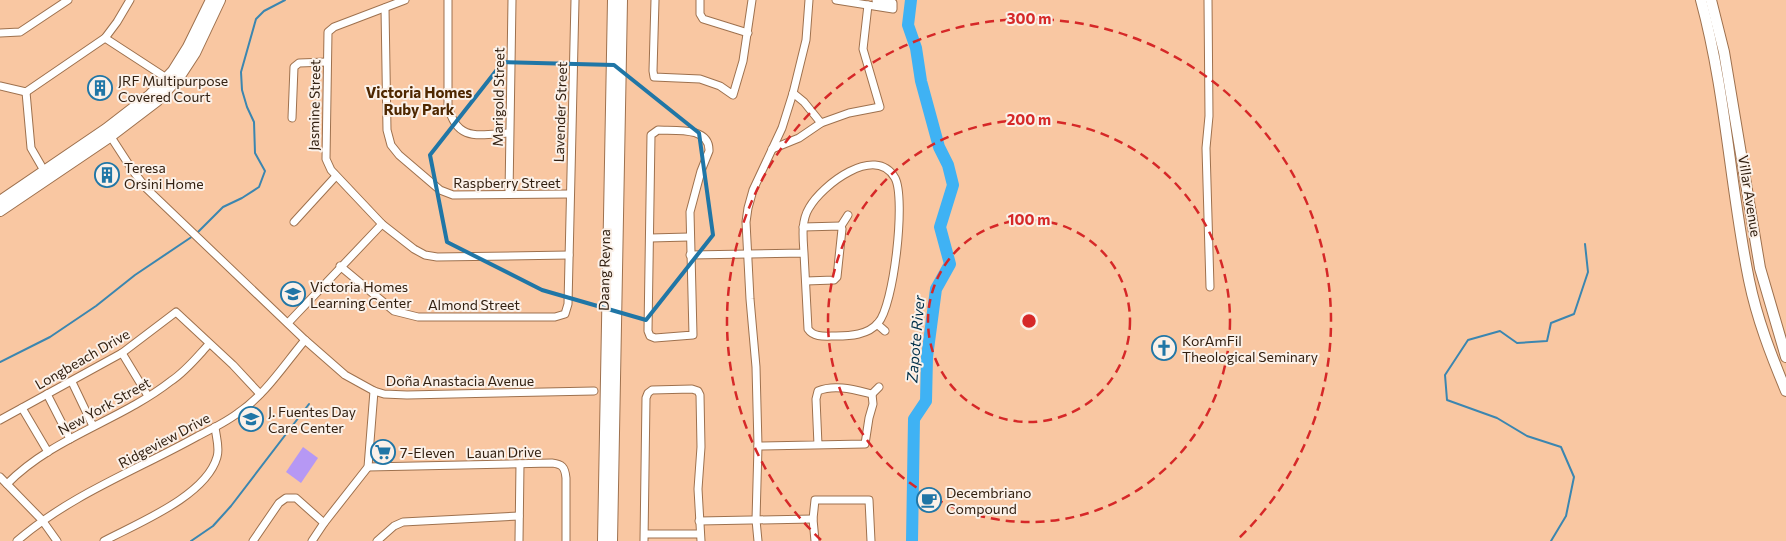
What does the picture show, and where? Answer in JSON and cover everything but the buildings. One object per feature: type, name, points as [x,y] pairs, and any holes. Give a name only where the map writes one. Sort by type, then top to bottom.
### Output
[{"type":"street","points":[[0,33],[20,32],[68,0]]},
{"type":"street","points":[[0,86],[26,92],[105,38],[130,0]]},
{"type":"street","points":[[170,81],[173,71],[188,47],[210,0]]},
{"type":"street","points":[[0,212],[46,175],[108,132],[150,95],[170,81],[195,53],[220,0]]},
{"type":"street","name":"Jasmine Street","points":[[406,0],[334,27],[328,32],[327,164],[382,224],[414,249],[425,255],[437,257],[569,255]]},
{"type":"street","points":[[448,0],[448,105],[450,116],[461,131],[470,135],[509,133]]},
{"type":"street","name":"Marigold Street","points":[[509,194],[512,0]]},
{"type":"street","name":"Lavender Street","points":[[565,314],[568,304],[575,0]]},
{"type":"street","name":"Daang Reyna","points":[[612,541],[613,0]]},
{"type":"street","name":"Daang Reyna","points":[[603,541],[611,387],[622,0]]},
{"type":"street","points":[[655,0],[654,77],[700,79],[720,86],[733,95],[743,61],[752,0]]},
{"type":"street","points":[[700,0],[700,14],[703,19],[748,33]]},
{"type":"street","points":[[758,541],[756,520],[758,446],[756,368],[746,222],[753,190],[782,128],[793,94],[806,40],[809,0]]},
{"type":"street","points":[[836,0],[893,9],[893,3],[876,0]]},
{"type":"street","points":[[1208,0],[1210,116],[1206,148],[1210,286]]},
{"type":"street","name":"Villar Avenue","points":[[1701,0],[1714,53],[1749,280],[1762,332],[1786,391]]},
{"type":"street","name":"Villar Avenue","points":[[1711,0],[1724,52],[1760,268],[1786,357]]},
{"type":"street","points":[[772,149],[799,138],[821,123],[849,113],[880,107],[864,49],[868,4]]},
{"type":"street","name":"Raspberry Street","points":[[385,8],[387,130],[390,145],[394,150],[440,190],[453,196],[570,194]]},
{"type":"street","points":[[105,38],[170,81]]},
{"type":"street","points":[[292,118],[294,67],[299,62],[327,62]]},
{"type":"street","points":[[26,92],[31,148],[46,175]]},
{"type":"street","points":[[793,94],[804,102],[821,123]]},
{"type":"street","points":[[658,130],[695,132],[706,140],[709,145],[709,151],[693,194],[689,237],[693,335],[655,338],[650,336],[648,331],[651,135],[658,130]]},
{"type":"street","name":"Doña Anastacia Avenue","points":[[108,132],[147,189],[187,228],[305,340],[345,375],[374,391],[407,395],[594,391]]},
{"type":"street","points":[[870,165],[880,166],[890,171],[898,184],[897,253],[888,304],[877,324],[869,330],[851,336],[818,336],[811,334],[808,329],[804,253],[803,227],[808,209],[828,185],[841,176],[870,165]]},
{"type":"street","points":[[0,201],[46,175]]},
{"type":"street","points":[[294,222],[336,176]]},
{"type":"street","points":[[806,281],[834,280],[837,277],[842,235],[841,226],[848,215]]},
{"type":"street","points":[[288,323],[340,266],[382,224]]},
{"type":"street","points":[[803,227],[841,226]]},
{"type":"street","points":[[650,238],[689,237]]},
{"type":"street","points":[[690,255],[804,253]]},
{"type":"street","name":"Almond Street","points":[[340,266],[394,311],[405,315],[418,317],[555,317],[565,314]]},
{"type":"street","name":"Longbeach Drive","points":[[0,420],[122,353],[176,312],[234,365],[260,394]]},
{"type":"street","points":[[877,324],[885,332]]},
{"type":"street","name":"Ridgeview Drive","points":[[17,541],[42,520],[66,505],[236,415],[260,394],[305,340]]},
{"type":"street","name":"New York Street","points":[[7,484],[34,461],[48,452],[172,381],[209,344]]},
{"type":"street","points":[[122,353],[148,396]]},
{"type":"street","points":[[72,382],[93,426]]},
{"type":"street","points":[[872,394],[880,387]]},
{"type":"street","points":[[818,445],[816,399],[818,392],[823,389],[845,388],[872,394]]},
{"type":"street","points":[[692,389],[698,391],[700,395],[699,521],[701,537],[645,537],[646,398],[652,390],[692,389]]},
{"type":"street","points":[[312,541],[368,467],[374,391]]},
{"type":"street","points":[[48,394],[70,439]]},
{"type":"street","points":[[758,446],[866,444],[869,418],[873,404],[872,394]]},
{"type":"street","points":[[22,408],[48,452]]},
{"type":"street","points":[[104,541],[179,501],[199,486],[209,474],[217,456],[218,448],[215,427]]},
{"type":"street","points":[[519,541],[520,464]]},
{"type":"street","name":"Lauan Drive","points":[[368,467],[562,465],[565,468],[566,478],[566,541]]},
{"type":"street","points":[[0,477],[42,520],[57,541]]},
{"type":"street","points":[[253,541],[279,503],[286,498],[296,498],[324,523]]},
{"type":"street","points":[[815,541],[813,519],[815,500],[869,500],[871,541]]},
{"type":"street","points":[[377,541],[394,526],[404,522],[519,516]]},
{"type":"street","points":[[699,521],[813,519]]},
{"type":"highlighted area","points":[[503,62],[614,65],[699,133],[713,235],[646,320],[542,290],[447,242],[430,155]]},
{"type":"shaded area","points":[[303,447],[318,458],[301,483],[286,472]]},
{"type":"waterway","points":[[197,233],[223,207],[259,187],[265,171],[255,153],[254,122],[242,90],[241,72],[256,19],[264,11],[285,0]]},
{"type":"waterway","name":"Zapote River","points":[[911,0],[908,25],[916,48],[921,81],[939,147],[948,165],[953,185],[940,227],[950,264],[936,289],[927,357],[926,401],[914,419],[912,541]]},
{"type":"waterway","points":[[0,362],[50,337],[96,306],[135,275],[193,236]]},
{"type":"waterway","points":[[1551,541],[1566,516],[1574,477],[1561,447],[1527,436],[1497,418],[1447,400],[1445,375],[1468,340],[1500,331],[1517,343],[1547,341],[1551,323],[1574,314],[1588,272],[1585,244]]},
{"type":"waterway","points":[[191,541],[213,526],[231,506],[309,404]]},
{"type":"place","name":"JRF Multipurpose Covered Court","points":[[100,88]]},
{"type":"place","name":"Teresa Orsini Home","points":[[107,175]]},
{"type":"place","name":"Victoria Homes Learning Center","points":[[293,294]]},
{"type":"place","name":"KorAmFil Theological Seminary","points":[[1164,348]]},
{"type":"place","name":"J. Fuentes Day Care Center","points":[[251,419]]},
{"type":"place","name":"7-Eleven","points":[[383,452]]},
{"type":"place","name":"Decembriano Compound","points":[[929,500]]},
{"type":"district","name":"Victoria Homes Ruby Park","points":[[419,100]]}]
